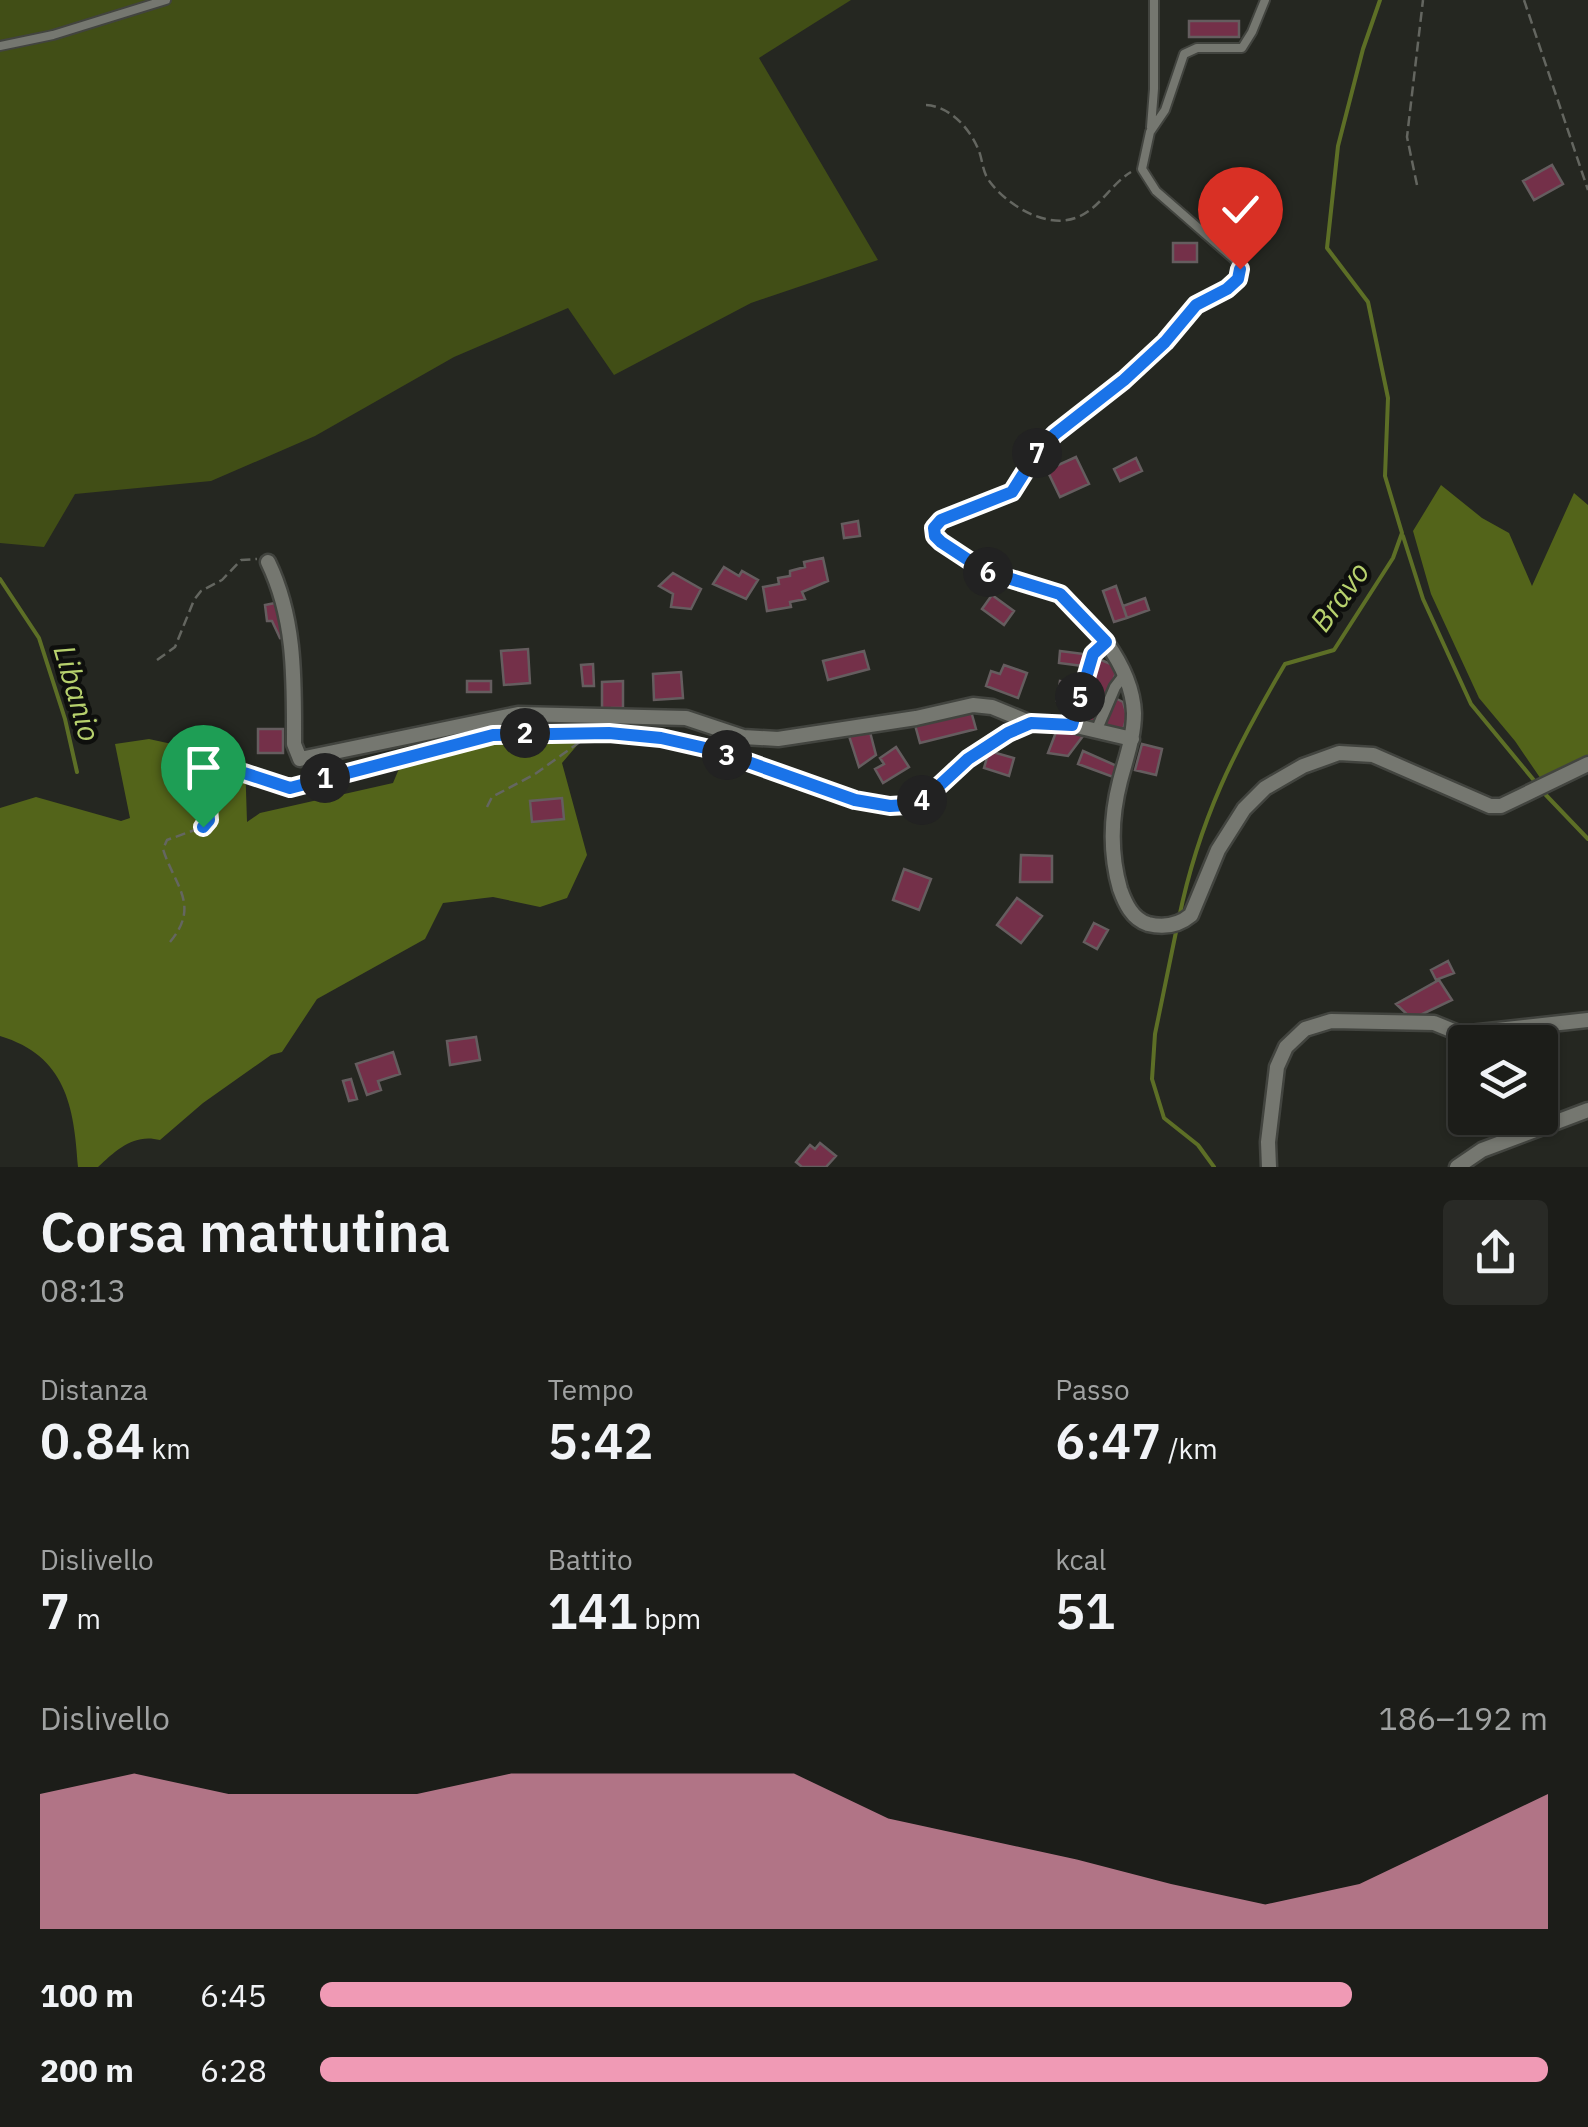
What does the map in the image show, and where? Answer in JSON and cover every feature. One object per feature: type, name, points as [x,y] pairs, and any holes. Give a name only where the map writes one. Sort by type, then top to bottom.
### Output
[{"type":"street","points":[[268,562],[283,594],[291,636],[294,744],[300,760],[518,714],[686,718],[760,739],[834,732],[974,705],[1031,723],[1072,725],[1132,739]]},
{"type":"street","points":[[1072,725],[1093,654],[1106,642],[1125,674],[1134,708],[1132,739],[1114,810],[1116,869],[1130,912],[1148,924],[1177,924],[1197,904],[1218,850],[1244,808],[1266,788],[1302,766],[1339,753],[1374,755],[1490,806],[1501,806],[1588,764]]},
{"type":"street","points":[[1097,729],[1125,674]]},
{"type":"street","points":[[1269,1167],[1277,1068],[1286,1046],[1305,1029],[1331,1021],[1434,1023],[1461,1034],[1588,1020]]},
{"type":"street","points":[[1457,1167],[1482,1150],[1588,1110]]},
{"type":"lane","points":[[0,46],[52,35],[166,0]]},
{"type":"lane","points":[[1150,132],[1165,110],[1184,54],[1198,48],[1242,48],[1264,0]]},
{"type":"lane","points":[[1106,642],[1060,594],[985,571],[941,542],[934,528],[941,520],[1012,492],[1036,454],[1055,434],[1124,380],[1165,342],[1196,305],[1238,279],[1240,269],[1234,259],[1156,191],[1142,170],[1154,89],[1154,5]]},
{"type":"path","points":[[1417,185],[1407,137],[1423,0]]},
{"type":"path","points":[[1524,0],[1588,190]]},
{"type":"path","points":[[926,105],[947,109],[974,140],[983,172],[997,190],[1019,207],[1048,220],[1076,218],[1090,210],[1115,182],[1130,172],[1142,170]]},
{"type":"path","points":[[157,660],[175,647],[200,591],[222,580],[241,560],[256,558],[268,562]]},
{"type":"path","points":[[170,942],[183,927],[184,904],[179,880],[162,848],[167,840],[203,827],[210,814],[187,783],[189,776],[203,772],[244,773],[290,788],[493,735],[592,733],[661,738],[714,750],[855,800],[907,805],[926,798],[982,748],[1031,723]]},
{"type":"path","points":[[487,808],[492,797],[535,774],[592,733]]},
{"type":"green space","points":[[0,0],[851,0],[759,58],[878,260],[751,303],[614,375],[568,308],[454,357],[315,436],[211,481],[75,494],[44,547],[0,543]]},
{"type":"green space","points":[[1441,485],[1482,518],[1509,533],[1532,586],[1574,493],[1588,505],[1588,764],[1545,785],[1479,698],[1431,594],[1413,531]]},
{"type":"green space","points":[[585,736],[562,763],[587,855],[567,898],[540,907],[493,897],[443,903],[425,939],[317,999],[282,1052],[271,1055],[203,1103],[160,1140],[134,1141],[98,1167],[78,1167],[69,1104],[53,1070],[22,1045],[0,1036],[0,808],[36,797],[121,821],[130,818],[115,744],[149,739],[245,760],[247,822],[260,813],[393,783],[401,764],[493,739]]},
{"type":"building","points":[[1189,21],[1239,21],[1239,37],[1189,37]]},
{"type":"building","points":[[1552,165],[1563,184],[1534,200],[1523,181]]},
{"type":"building","points":[[1270,195],[1276,210],[1258,217],[1252,202]]},
{"type":"building","points":[[1173,243],[1197,243],[1197,262],[1173,262]]},
{"type":"building","points":[[1076,457],[1089,484],[1060,497],[1047,470]]},
{"type":"building","points":[[1136,458],[1142,471],[1120,481],[1114,469]]},
{"type":"building","points":[[858,521],[860,536],[844,538],[842,524]]},
{"type":"building","points":[[823,558],[828,581],[802,592],[805,599],[790,602],[791,607],[767,611],[763,587],[779,584],[778,578],[805,567],[804,562]]},
{"type":"building","points":[[724,567],[739,576],[742,571],[758,580],[746,599],[713,584]]},
{"type":"building","points":[[673,573],[701,589],[691,609],[671,607],[673,594],[659,586]]},
{"type":"building","points":[[1116,586],[1127,618],[1114,622],[1103,591]]},
{"type":"building","points":[[992,595],[1014,611],[1004,625],[982,609]]},
{"type":"building","points":[[1145,598],[1149,610],[1127,618],[1123,606]]},
{"type":"building","points":[[280,602],[286,637],[280,638],[272,621],[267,621],[265,605]]},
{"type":"building","points":[[528,649],[530,683],[504,685],[501,651]]},
{"type":"building","points":[[864,651],[869,669],[828,680],[823,661]]},
{"type":"building","points":[[1060,651],[1084,654],[1083,666],[1059,663]]},
{"type":"building","points":[[1094,657],[1118,667],[1097,726],[1078,721]]},
{"type":"building","points":[[593,664],[594,686],[583,686],[581,665]]},
{"type":"building","points":[[1004,665],[1027,673],[1018,698],[986,686],[991,671],[1000,674]]},
{"type":"building","points":[[681,672],[683,698],[654,700],[653,674]]},
{"type":"building","points":[[467,681],[491,681],[491,692],[467,692]]},
{"type":"building","points":[[623,681],[623,708],[602,713],[602,682]]},
{"type":"building","points":[[1060,681],[1075,683],[1073,704],[1057,701]]},
{"type":"building","points":[[1113,697],[1123,702],[1127,716],[1122,733],[1102,726]]},
{"type":"building","points":[[971,711],[976,729],[920,743],[915,725]]},
{"type":"building","points":[[1058,727],[1086,732],[1068,756],[1048,753]]},
{"type":"building","points":[[258,729],[283,729],[283,753],[258,753]]},
{"type":"building","points":[[870,732],[876,755],[859,767],[849,736]]},
{"type":"building","points":[[1142,744],[1162,749],[1156,775],[1135,770]]},
{"type":"building","points":[[896,747],[909,767],[883,783],[875,769],[884,764],[880,758]]},
{"type":"building","points":[[989,751],[1014,758],[1009,776],[984,768]]},
{"type":"building","points":[[1083,751],[1117,766],[1116,778],[1078,764]]},
{"type":"building","points":[[562,798],[564,819],[532,822],[530,801]]},
{"type":"building","points":[[1021,855],[1052,856],[1052,882],[1020,882]]},
{"type":"building","points":[[904,869],[931,879],[919,910],[893,900]]},
{"type":"building","points":[[1017,898],[1042,916],[1021,943],[997,925]]},
{"type":"building","points":[[1094,923],[1108,930],[1097,949],[1084,942]]},
{"type":"building","points":[[1448,961],[1454,973],[1436,980],[1431,970]]},
{"type":"building","points":[[1439,980],[1452,1000],[1412,1019],[1396,1004]]},
{"type":"building","points":[[476,1037],[480,1060],[450,1065],[447,1041]]},
{"type":"building","points":[[393,1052],[400,1074],[378,1081],[381,1090],[367,1095],[356,1064]]},
{"type":"building","points":[[351,1079],[357,1099],[349,1101],[343,1081]]},
{"type":"building","points":[[820,1143],[836,1156],[826,1167],[802,1167],[796,1162],[810,1145],[815,1149]]},
{"type":"waterway","name":"Bravo","points":[[1179,918],[1208,817],[1250,726],[1285,664],[1334,650],[1393,558],[1402,533],[1385,476],[1388,398],[1368,302],[1327,248],[1338,146],[1380,0]]},
{"type":"waterway","points":[[1403,536],[1423,599],[1471,704],[1537,784]]},
{"type":"waterway","name":"Libanio","points":[[0,579],[39,638],[77,772]]},
{"type":"waterway","points":[[1543,792],[1588,839]]},
{"type":"waterway","name":"Bravo","points":[[1177,927],[1155,1034],[1152,1079],[1164,1118],[1198,1145],[1214,1167]]},
{"type":"route","points":[[203,827],[209,820],[208,808],[187,783],[189,776],[196,773],[244,773],[290,788],[493,735],[548,732],[661,738],[714,750],[855,800],[907,805],[936,791],[968,759],[1008,733],[1031,723],[1072,725],[1093,654],[1106,642],[1060,594],[985,571],[941,542],[934,528],[941,520],[1012,492],[1036,454],[1055,434],[1124,380],[1165,342],[1196,305],[1227,289],[1238,279],[1240,269]]}]
